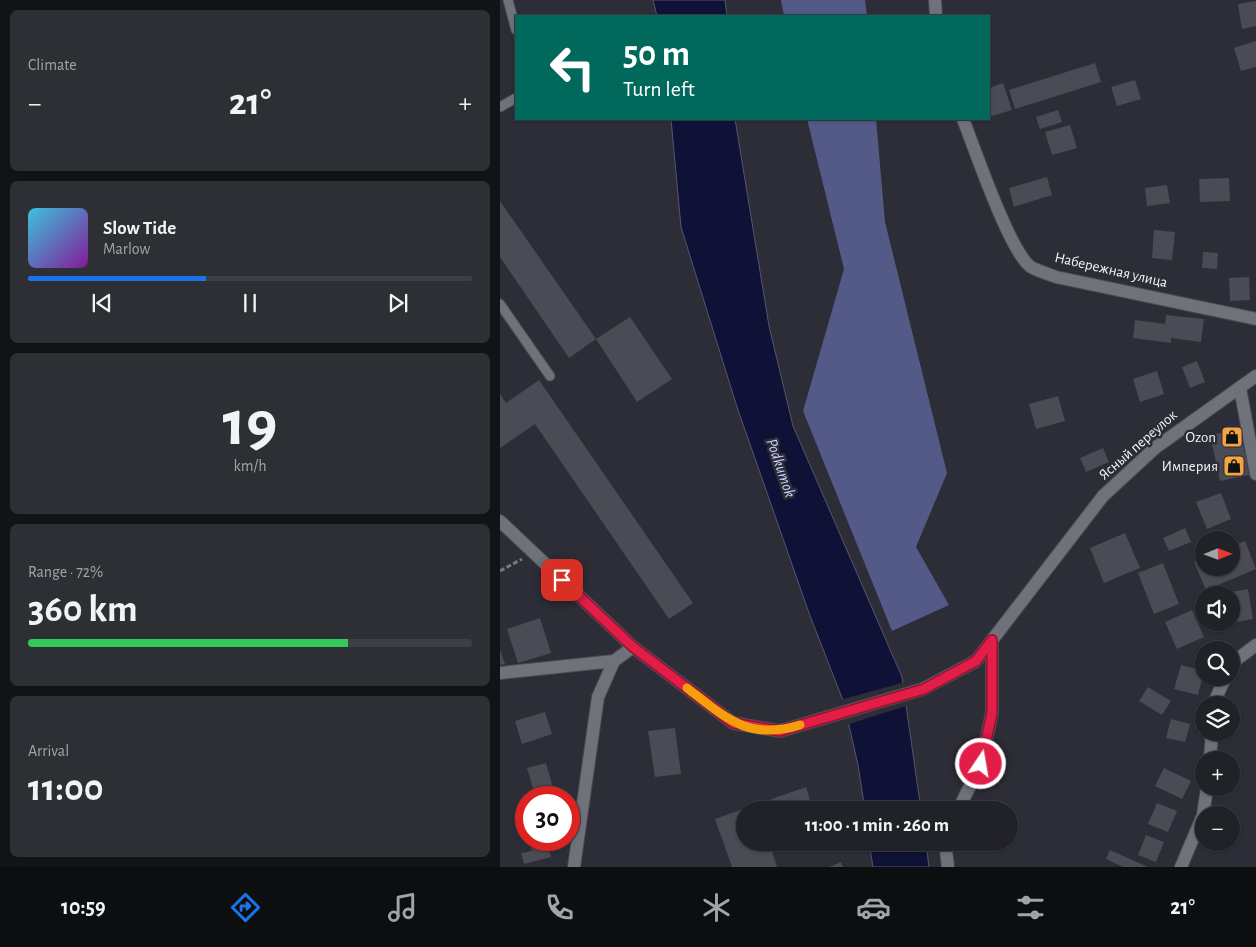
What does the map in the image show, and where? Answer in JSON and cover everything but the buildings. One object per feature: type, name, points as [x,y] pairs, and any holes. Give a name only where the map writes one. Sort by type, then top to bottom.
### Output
[{"type":"street","points":[[936,0],[936,15]]},
{"type":"street","name":"Набережная улица","points":[[963,120],[1017,249],[1030,266],[1056,277],[1256,319]]},
{"type":"street","name":"Ясный переулок","points":[[633,647],[733,723],[780,731],[924,689],[976,661],[1103,496],[1155,448],[1256,376]]},
{"type":"street","points":[[1240,388],[1256,474]]},
{"type":"street","points":[[500,521],[633,647],[614,661],[598,697],[574,867]]},
{"type":"street","points":[[962,801],[981,764],[992,713],[992,640]]},
{"type":"street","points":[[1240,657],[1256,645]]},
{"type":"street","points":[[500,673],[614,661]]},
{"type":"street","points":[[1181,867],[1203,815],[1206,796]]},
{"type":"street","points":[[947,851],[948,867]]},
{"type":"lane","points":[[508,0],[515,26]]},
{"type":"lane","points":[[500,107],[515,99]]},
{"type":"lane","points":[[500,304],[550,376]]},
{"type":"path","points":[[500,571],[533,552]]},
{"type":"shaded area","points":[[781,0],[865,0],[867,15],[784,15]]},
{"type":"shaded area","points":[[807,120],[876,120],[885,222],[947,473],[916,547],[949,605],[892,631],[803,411],[844,269]]},
{"type":"water","points":[[653,0],[725,0],[727,15],[657,15]]},
{"type":"water","name":"Podkumok","points":[[671,120],[735,120],[769,326],[793,426],[902,677],[920,801],[864,801],[858,765],[844,703],[809,613],[737,407],[681,227]]},
{"type":"water","points":[[870,851],[927,851],[929,867],[873,867]]},
{"type":"pier","points":[[905,682],[909,705],[846,725],[840,700]]},
{"type":"slow traffic","points":[[687,688],[733,723],[759,729],[780,731],[800,725]]},
{"type":"place","name":"Ozon","points":[[1232,437]]},
{"type":"place","name":"Империя","points":[[1234,466]]},
{"type":"route","points":[[562,580],[633,647],[690,691],[733,723],[759,729],[780,731],[924,689],[976,661],[992,640],[992,713],[981,764]]}]
